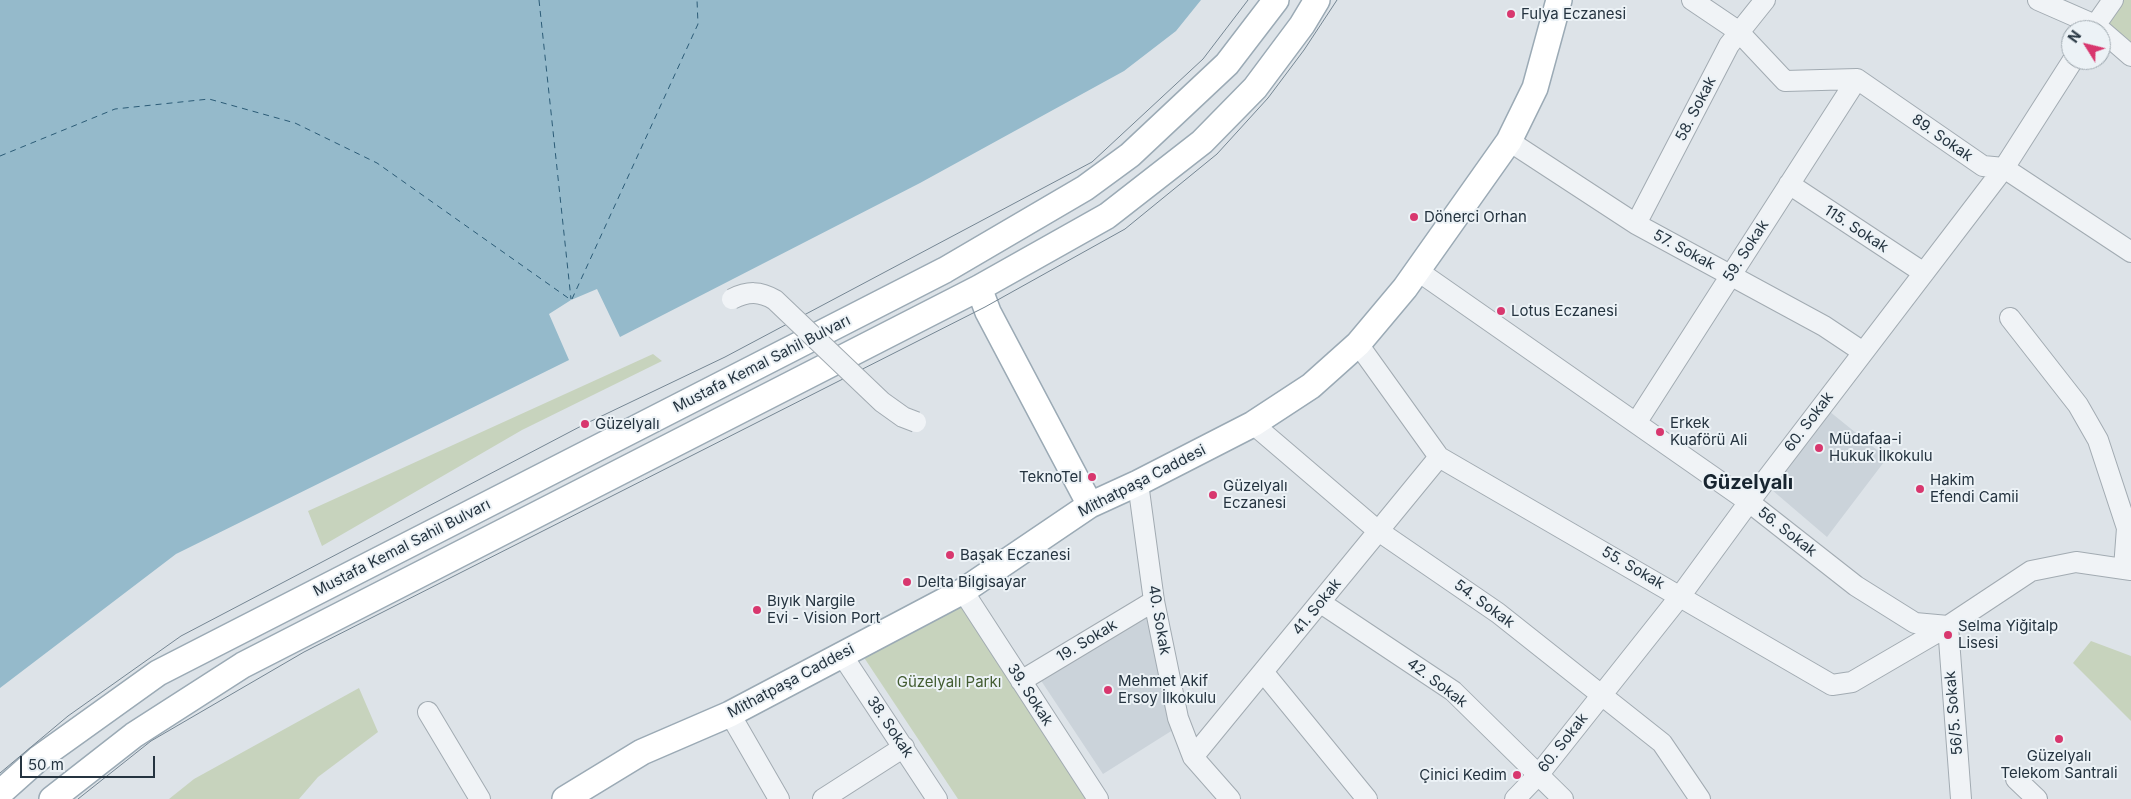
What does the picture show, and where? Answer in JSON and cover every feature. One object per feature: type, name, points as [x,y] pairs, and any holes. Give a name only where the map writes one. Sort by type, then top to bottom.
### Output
[{"type":"main road","name":"Mustafa Kemal Sahil Bulvarı","points":[[0,793],[38,759],[158,674],[945,270],[1085,188],[1130,154],[1227,64],[1276,0]]},
{"type":"main road","name":"Mustafa Kemal Sahil Bulvarı","points":[[52,799],[134,735],[243,665],[979,288],[1107,216],[1202,142],[1256,88],[1302,25],[1317,0]]},
{"type":"main road","name":"Mithatpaşa Caddesi","points":[[565,799],[642,752],[730,714],[964,591],[1090,505],[1138,483],[1253,424],[1311,386],[1358,344],[1418,271],[1509,141],[1535,88],[1559,0]]},
{"type":"main road","points":[[979,288],[988,312],[1090,505]]},
{"type":"street","points":[[1692,0],[1738,31],[1786,81],[1857,78]]},
{"type":"street","name":"58. Sokak","points":[[1636,224],[1738,31],[1765,0]]},
{"type":"street","points":[[2038,0],[2079,20]]},
{"type":"street","points":[[2102,20],[2113,0]]},
{"type":"street","points":[[2111,40],[2131,56]]},
{"type":"street","name":"60. Sokak","points":[[1516,799],[1539,774],[1681,596],[1749,502],[2004,168],[2067,70]]},
{"type":"street","name":"89. Sokak","points":[[1857,78],[1982,166],[2004,168],[2131,252]]},
{"type":"street","name":"59. Sokak","points":[[1636,424],[1857,78]]},
{"type":"street","name":"57. Sokak","points":[[1509,141],[1636,224],[1824,326],[1863,352]]},
{"type":"street","name":"115. Sokak","points":[[1789,184],[1924,273]]},
{"type":"street","name":"56. Sokak","points":[[1418,271],[1749,502],[1856,586],[1915,622],[1948,626]]},
{"type":"street","points":[[732,299],[742,294],[756,292],[775,300],[882,402],[903,417],[916,422]]},
{"type":"street","points":[[1948,626],[2031,570],[2076,562],[2128,569],[2127,528],[2098,440],[2078,405],[2010,318]]},
{"type":"street","name":"55. Sokak","points":[[1358,344],[1439,457],[1832,685],[1852,682],[1948,626]]},
{"type":"street","name":"54. Sokak","points":[[1253,424],[1377,530],[1498,613],[1662,743],[1700,799]]},
{"type":"street","name":"41. Sokak","points":[[1193,757],[1321,603],[1377,530],[1439,457]]},
{"type":"street","name":"40. Sokak","points":[[1138,483],[1154,602],[1178,718],[1193,757],[1230,799]]},
{"type":"street","name":"39. Sokak","points":[[964,591],[1098,799]]},
{"type":"street","name":"19. Sokak","points":[[1021,681],[1154,602]]},
{"type":"street","name":"42. Sokak","points":[[1321,603],[1453,691],[1563,799]]},
{"type":"street","name":"56/5. Sokak","points":[[1948,626],[1961,799]]},
{"type":"street","name":"38. Sokak","points":[[842,655],[937,799]]},
{"type":"street","points":[[1264,673],[1367,799]]},
{"type":"street","points":[[428,712],[480,799]]},
{"type":"street","points":[[730,714],[779,799]]},
{"type":"street","points":[[823,799],[904,747]]},
{"type":"street","points":[[2016,779],[2037,799]]},
{"type":"shaded area","points":[[1824,407],[1887,458],[1827,537],[1765,484]]},
{"type":"shaded area","name":"Mehmet Akif Ersoy İlkokulu","points":[[1149,610],[1176,728],[1103,774],[1038,676]]},
{"type":"green space","points":[[2120,0],[2131,0],[2131,43],[2111,27],[2111,20],[2105,20]]},
{"type":"green space","points":[[653,354],[662,361],[522,430],[322,546],[308,511]]},
{"type":"green space","name":"Güzelyalı Parkı","points":[[963,599],[1093,799],[958,799],[861,653]]},
{"type":"green space","points":[[2091,641],[2131,656],[2131,721],[2073,663]]},
{"type":"green space","points":[[359,688],[378,732],[318,777],[299,799],[169,799],[194,779]]},
{"type":"water","points":[[0,0],[1201,0],[1176,31],[1124,71],[920,183],[620,337],[597,289],[571,300],[549,314],[569,360],[176,554],[0,688]]},
{"type":"ferry route","points":[[539,0],[571,299]]},
{"type":"ferry route","points":[[572,299],[698,24],[697,0]]},
{"type":"ferry route","points":[[0,156],[115,109],[209,99],[295,123],[377,163],[571,300]]},
{"type":"tram line","points":[[0,773],[68,716],[181,636],[585,424],[725,357],[1092,162],[1203,59],[1248,0]]},
{"type":"tram line","points":[[78,799],[151,741],[304,652],[985,307],[1125,229],[1217,154],[1268,98],[1304,50],[1337,0]]},
{"type":"place","name":"Fulya Eczanesi","points":[[1511,14]]},
{"type":"place","name":"Dönerci Orhan","points":[[1414,217]]},
{"type":"place","name":"Lotus Eczanesi","points":[[1501,311]]},
{"type":"place","name":"Güzelyalı","points":[[585,424]]},
{"type":"place","name":"Erkek Kuaförü Ali","points":[[1660,432]]},
{"type":"place","name":"Müdafaa-i Hukuk İlkokulu","points":[[1819,448]]},
{"type":"place","name":"TeknoTel","points":[[1092,477]]},
{"type":"place","name":"Hakim Efendi Camii","points":[[1920,489]]},
{"type":"place","name":"Güzelyalı Eczanesi","points":[[1213,495]]},
{"type":"place","name":"Başak Eczanesi","points":[[950,555]]},
{"type":"place","name":"Delta Bilgisayar","points":[[907,582]]},
{"type":"place","name":"Bıyık Nargile Evi - Vision Port","points":[[757,610]]},
{"type":"place","name":"Selma Yiğitalp Lisesi","points":[[1948,635]]},
{"type":"place","name":"Mehmet Akif Ersoy İlkokulu","points":[[1108,690]]},
{"type":"place","name":"Güzelyalı Telekom Santrali","points":[[2059,739]]},
{"type":"place","name":"Çinici Kedim","points":[[1517,775]]},
{"type":"district","name":"Güzelyalı","points":[[1748,483]]}]
